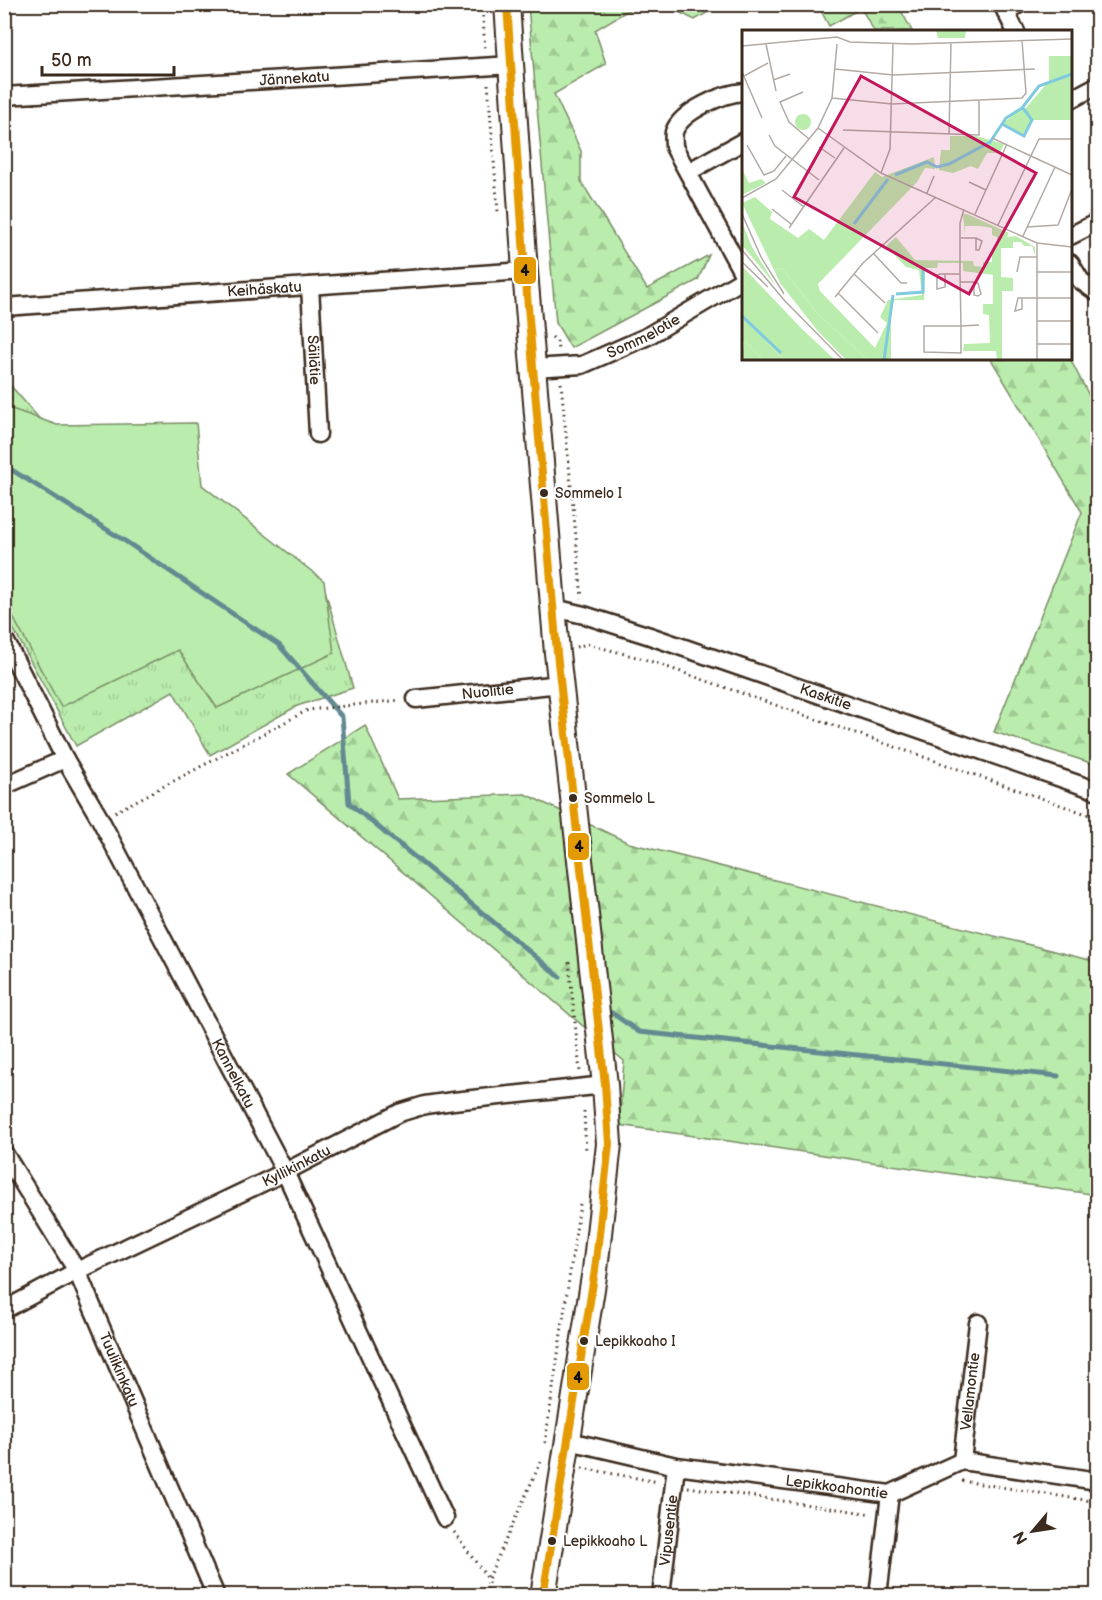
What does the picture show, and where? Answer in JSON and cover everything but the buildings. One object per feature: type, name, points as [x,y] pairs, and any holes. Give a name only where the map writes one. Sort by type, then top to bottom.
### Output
[{"type":"street","points":[[507,4],[525,270],[594,1086],[609,1144],[595,1270],[543,1596]]},
{"type":"street","points":[[1009,7],[1015,30]]},
{"type":"street","name":"Jännekatu","points":[[4,96],[512,65]]},
{"type":"street","points":[[1072,99],[1098,85]]},
{"type":"street","name":"Sommelotie","points":[[742,93],[709,102],[687,115],[674,132],[674,147],[742,274]]},
{"type":"street","points":[[688,172],[742,142]]},
{"type":"street","points":[[1072,235],[1098,222]]},
{"type":"street","points":[[1072,265],[1081,281],[1098,292]]},
{"type":"street","name":"Keihäskatu","points":[[4,307],[525,270]]},
{"type":"street","name":"Sommelotie","points":[[533,368],[582,364],[646,337],[742,279]]},
{"type":"street","name":"Säilätie","points":[[310,286],[318,434]]},
{"type":"street","name":"Kaskitie","points":[[554,608],[584,615],[1098,791]]},
{"type":"street","name":"Kannelkatu","points":[[4,638],[65,759],[100,819],[285,1172],[444,1518]]},
{"type":"street","name":"Nuolitie","points":[[416,699],[561,684]]},
{"type":"street","points":[[4,786],[65,759]]},
{"type":"street","name":"Kyllikinkatu","points":[[4,1310],[77,1271],[285,1172],[399,1113],[425,1105],[594,1086]]},
{"type":"street","name":"Tuulikinkatu","points":[[4,1153],[77,1271],[216,1596]]},
{"type":"street","name":"Vellamontie","points":[[962,1461],[978,1323]]},
{"type":"street","name":"Lepikkoahontie","points":[[569,1441],[676,1466],[890,1494],[962,1461]]},
{"type":"street","points":[[962,1461],[1098,1481]]},
{"type":"street","name":"Vipusentie","points":[[661,1596],[676,1466]]},
{"type":"street","points":[[878,1596],[890,1494]]},
{"type":"path","points":[[482,4],[499,216]]},
{"type":"path","points":[[560,367],[587,644]]},
{"type":"path","points":[[557,653],[587,644],[644,659],[1098,818]]},
{"type":"path","points":[[100,819],[308,710],[416,699]]},
{"type":"path","points":[[568,960],[594,1086],[585,1162]]},
{"type":"path","points":[[488,1596],[488,1579],[542,1462],[580,1198]]},
{"type":"path","points":[[444,1518],[488,1579]]},
{"type":"green space","points":[[528,5],[637,5],[595,30],[606,64],[554,94],[581,151],[581,181],[647,289],[709,255],[698,280],[571,348],[556,323]]},
{"type":"green space","points":[[664,5],[720,5],[695,20]]},
{"type":"green space","points":[[818,5],[898,5],[911,30],[873,30],[861,8],[829,26]]},
{"type":"green space","points":[[992,360],[1071,360],[1097,411],[1098,752],[1094,764],[994,732],[1082,512]]},
{"type":"green space","points":[[4,378],[57,439],[197,487],[323,583],[353,688],[297,706],[210,755],[173,691],[76,746],[5,613]]},
{"type":"green space","points":[[5,408],[57,425],[196,423],[202,485],[324,581],[334,653],[217,708],[178,650],[61,707],[5,602]]},
{"type":"green space","points":[[365,725],[398,799],[525,794],[629,843],[1097,962],[1097,1195],[619,1125],[624,1061],[288,774]]},
{"type":"waterway","points":[[4,465],[125,541],[279,645],[342,717],[349,803],[560,977]]},
{"type":"waterway","points":[[612,1013],[639,1032],[1058,1076]]},
{"type":"transit line","name":"4","points":[[507,4],[525,271],[557,653],[605,1085],[609,1144],[595,1270],[543,1596]]},
{"type":"place","name":"Sommelo I","points":[[544,493]]},
{"type":"place","name":"Sommelo L","points":[[573,798]]},
{"type":"place","name":"Lepikkoaho I","points":[[584,1341]]},
{"type":"place","name":"Lepikkoaho L","points":[[552,1541]]}]
